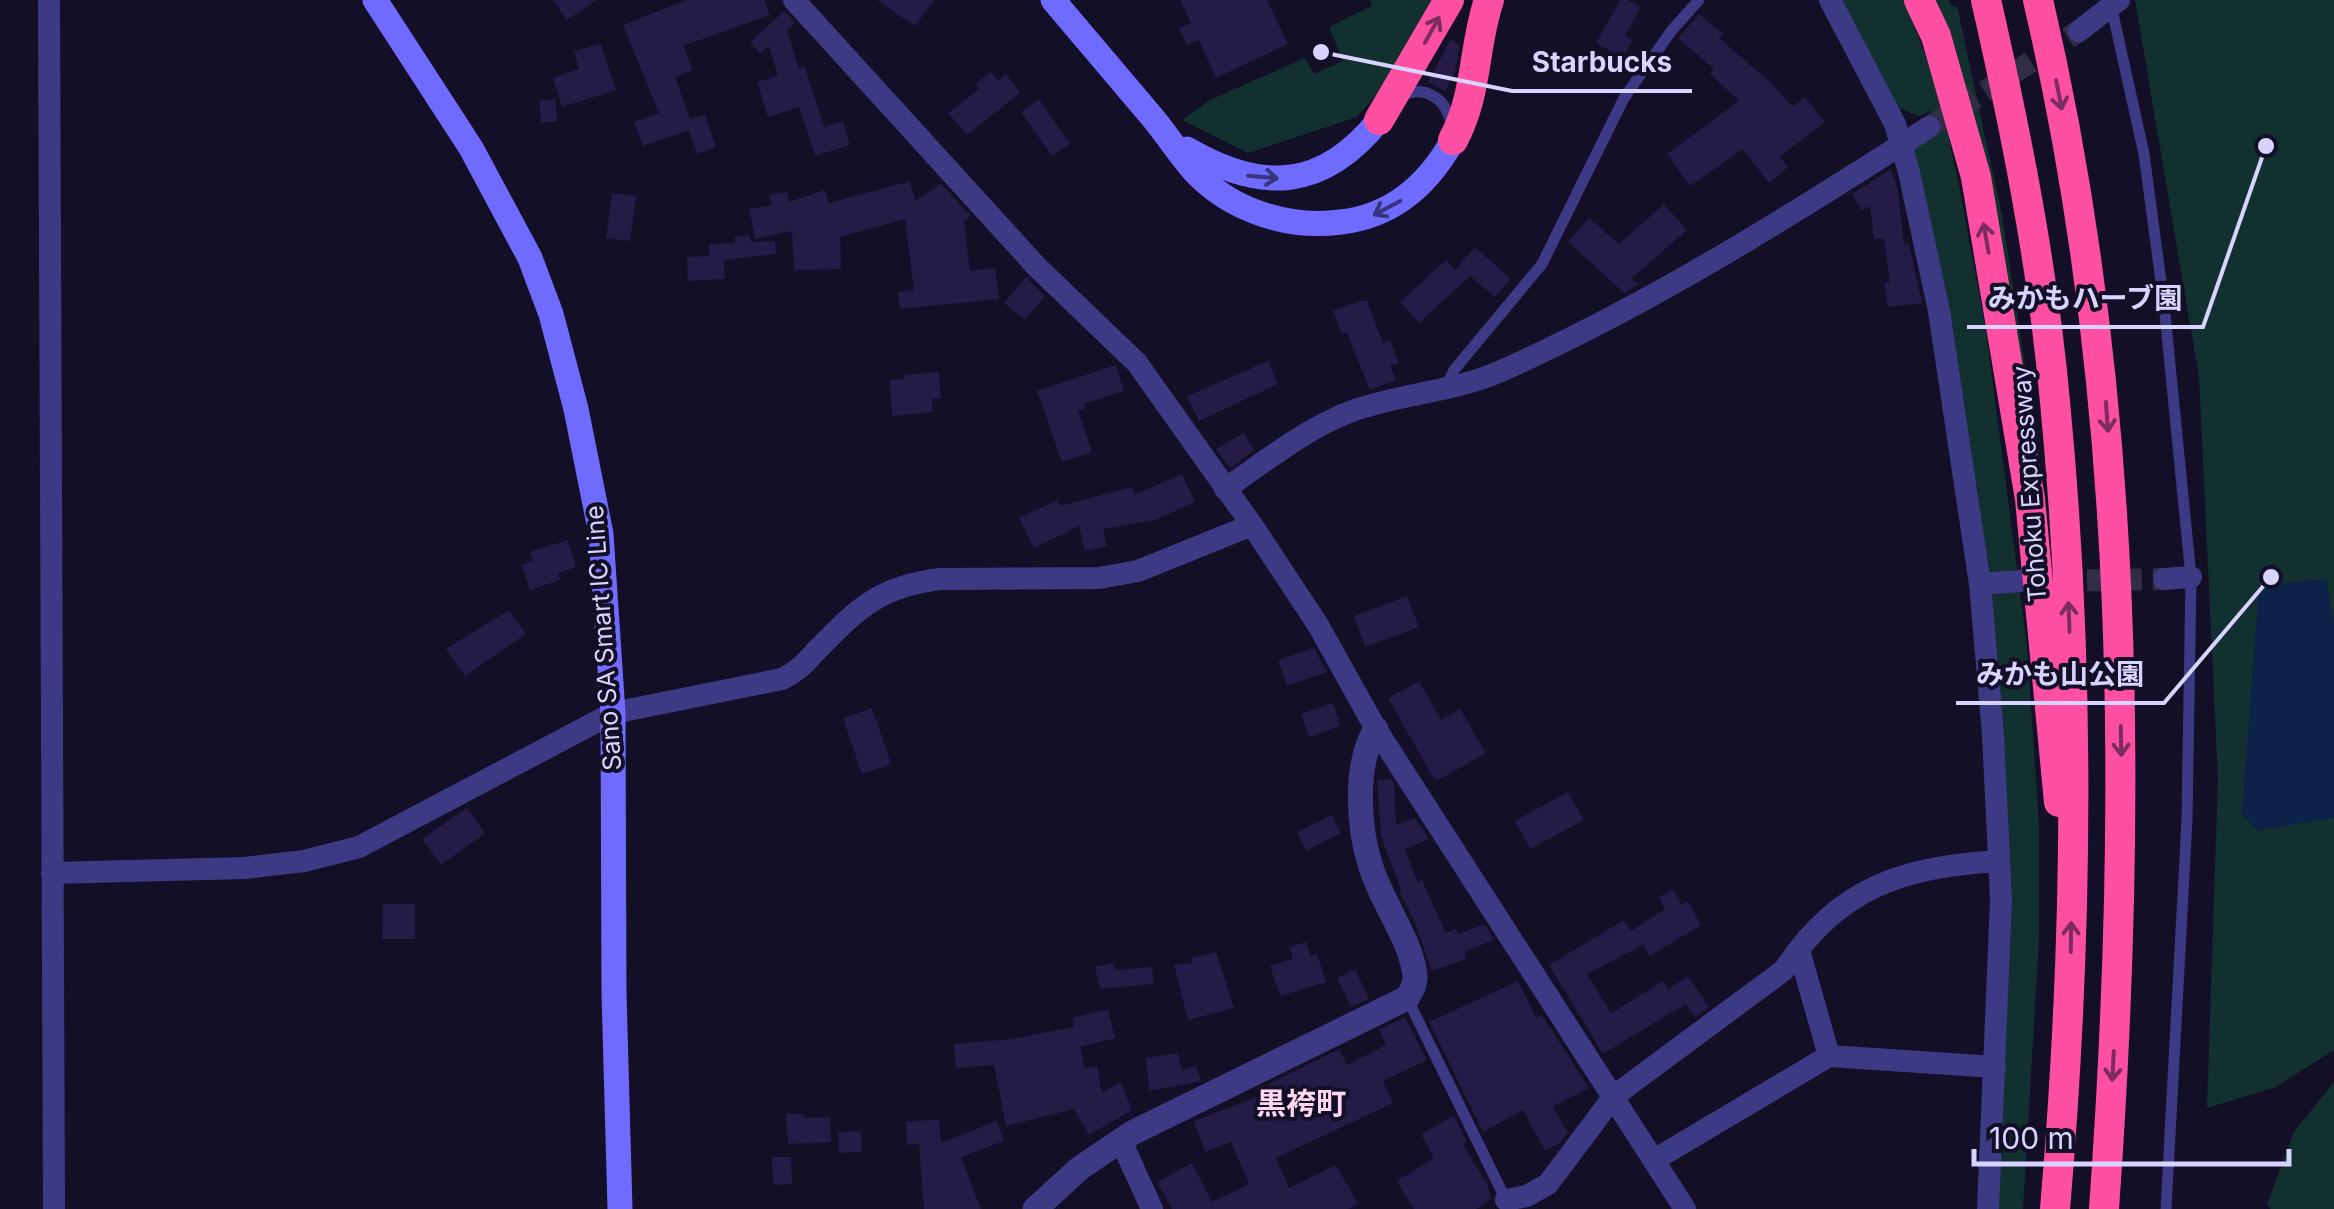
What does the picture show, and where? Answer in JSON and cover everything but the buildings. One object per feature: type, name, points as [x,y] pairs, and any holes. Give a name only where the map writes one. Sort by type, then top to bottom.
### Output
[{"type":"highway","points":[[1386,111],[1448,0]]},
{"type":"highway","points":[[1453,140],[1475,79],[1489,0]]},
{"type":"highway","points":[[1919,0],[1936,36],[1976,177],[2030,498],[2054,764],[2072,889]]},
{"type":"highway","name":"Tohoku Expressway","points":[[1986,0],[2020,160],[2055,398],[2072,688],[2069,1013],[2055,1209]]},
{"type":"highway","points":[[2038,0],[2071,153],[2091,276],[2105,395],[2119,595],[2121,884],[2104,1209]]},
{"type":"main road","name":"Sano SA Smart IC Line","points":[[374,0],[471,148],[530,258],[551,314],[576,408],[601,534],[612,713],[620,1209]]},
{"type":"main road","points":[[1053,0],[1174,142],[1194,172],[1226,197],[1288,223],[1321,225],[1387,212],[1418,188],[1453,140]]},
{"type":"main road","points":[[1174,142],[1221,168],[1266,180],[1303,176],[1359,146],[1386,111]]},
{"type":"street","points":[[50,0],[54,1209]]},
{"type":"street","points":[[794,0],[1036,267],[1137,363],[1318,625],[1376,728],[1685,1209]]},
{"type":"street","points":[[1830,0],[1895,124],[1901,144],[1940,311],[1980,584],[2001,900],[1988,1209]]},
{"type":"street","points":[[2079,31],[2113,2]]},
{"type":"street","points":[[1225,488],[1317,427],[1354,410],[1446,388],[1462,388],[1639,303],[1731,252],[1929,127]]},
{"type":"street","points":[[52,872],[245,868],[358,847],[612,713],[782,680],[802,669],[864,603],[916,582],[976,577],[1099,578],[1138,571],[1252,526]]},
{"type":"street","points":[[2164,578],[2191,578]]},
{"type":"street","points":[[1980,584],[2020,581]]},
{"type":"street","points":[[1035,1209],[1080,1168],[1120,1141],[1406,998],[1414,987],[1414,968],[1371,867],[1363,829],[1363,780],[1368,742],[1376,728]]},
{"type":"street","points":[[1506,1200],[1527,1196],[1548,1184],[1614,1096],[1752,997],[1784,970],[1852,898],[1887,881],[1943,864],[1999,861]]},
{"type":"street","points":[[1799,950],[1830,1056]]},
{"type":"street","points":[[1654,1160],[1830,1056],[1996,1066]]},
{"type":"street","points":[[1120,1141],[1152,1209]]},
{"type":"lane","points":[[1446,388],[1454,370],[1552,248],[1589,163],[1624,98],[1698,0]]},
{"type":"lane","points":[[2113,2],[2147,173],[2191,578],[2187,820],[2166,1209]]},
{"type":"lane","points":[[1386,111],[1409,92],[1433,95],[1449,111],[1453,140]]},
{"type":"lane","points":[[1406,998],[1506,1200]]},
{"type":"green space","points":[[1370,0],[1432,0],[1384,86],[1357,117],[1248,153],[1182,120],[1210,100],[1305,58],[1314,74],[1343,61],[1329,27],[1372,6]]},
{"type":"green space","points":[[1838,0],[1905,0],[1939,93],[1986,331],[2027,646],[2039,825],[2039,939],[2023,1209],[1991,1209],[1992,643],[1909,148],[1936,127],[1932,111],[1919,116],[1899,108]]},
{"type":"green space","points":[[1928,0],[1949,0],[1951,6],[1957,6],[2002,215],[2025,365],[2019,365]]},
{"type":"green space","points":[[2135,0],[2334,0],[2334,1050],[2276,1087],[2207,1108],[2218,778],[2199,377]]},
{"type":"green space","points":[[2334,1082],[2334,1209],[2271,1209],[2267,1204],[2294,1132]]},
{"type":"water","points":[[2326,579],[2334,627],[2334,818],[2257,830],[2242,814],[2259,586]]},
{"type":"tunnel","points":[[1929,127],[2079,31]]},
{"type":"tunnel","points":[[2054,581],[2164,579]]},
{"type":"place","name":"Starbucks","points":[[1321,52]]},
{"type":"place","name":"みかもハーブ園","points":[[2266,146]]},
{"type":"place","name":"みかも山公園","points":[[2271,577]]},
{"type":"district","name":"黒袴町","points":[[1301,1103]]}]
